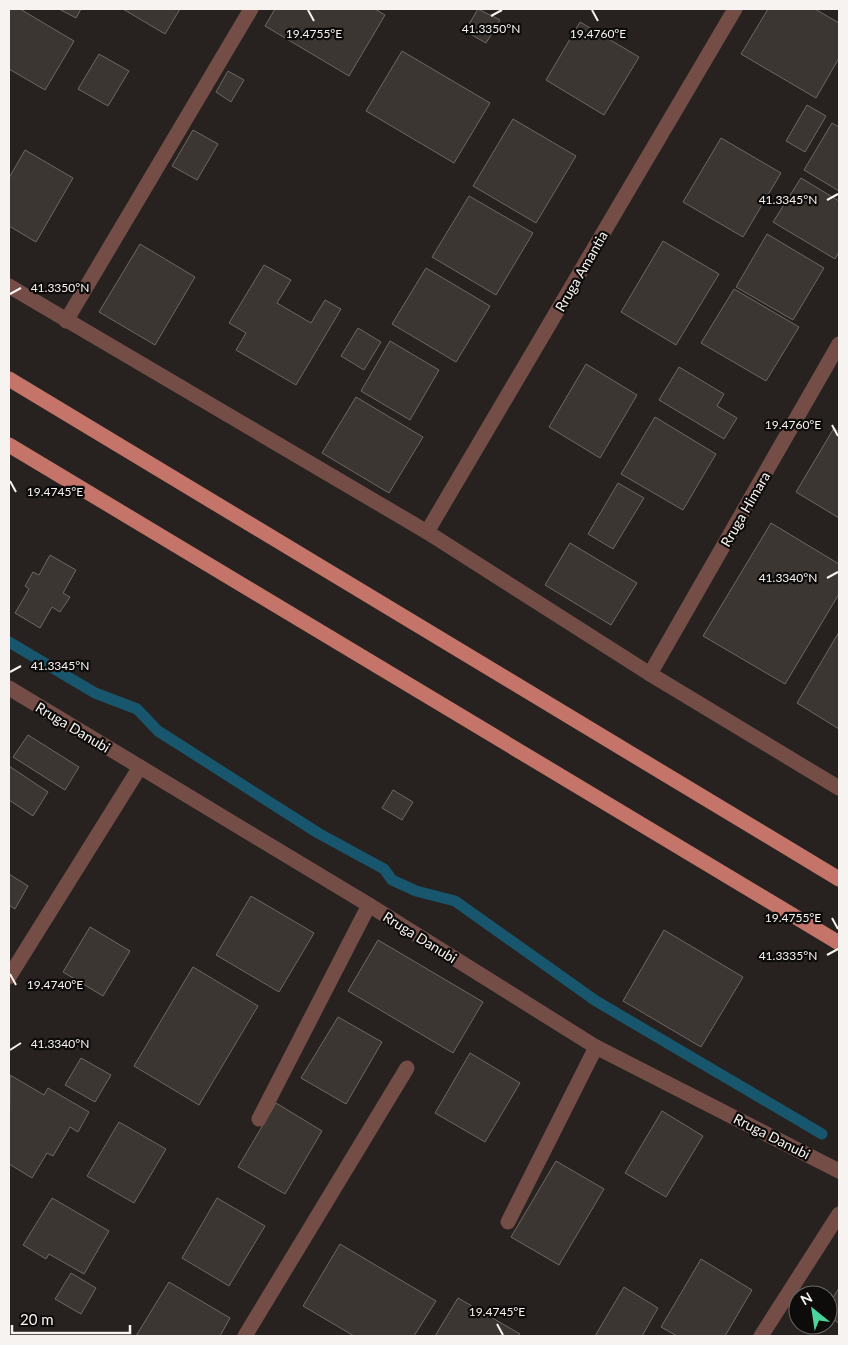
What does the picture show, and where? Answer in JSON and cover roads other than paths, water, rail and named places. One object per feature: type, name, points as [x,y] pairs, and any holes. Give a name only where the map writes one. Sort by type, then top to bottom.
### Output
[{"type":"main road","points":[[9,379],[839,879]]},
{"type":"main road","points":[[9,445],[839,943]]},
{"type":"street","points":[[66,321],[251,9]]},
{"type":"street","name":"Rruga Amantia","points":[[427,532],[734,9]]},
{"type":"street","points":[[9,286],[427,532],[650,674],[839,788]]},
{"type":"street","name":"Rruga Himara","points":[[650,674],[839,344]]},
{"type":"street","name":"Rruga Danubi","points":[[9,688],[369,905],[596,1047],[839,1171]]},
{"type":"street","points":[[9,977],[140,768]]},
{"type":"street","points":[[259,1119],[369,905]]},
{"type":"street","points":[[508,1222],[596,1047]]},
{"type":"street","points":[[245,1336],[407,1068]]},
{"type":"street","points":[[761,1336],[839,1214]]},
{"type":"waterway","points":[[9,642],[95,693],[137,709],[158,731],[318,833],[384,869],[392,880],[416,891],[455,901],[596,1001],[822,1134]]}]
